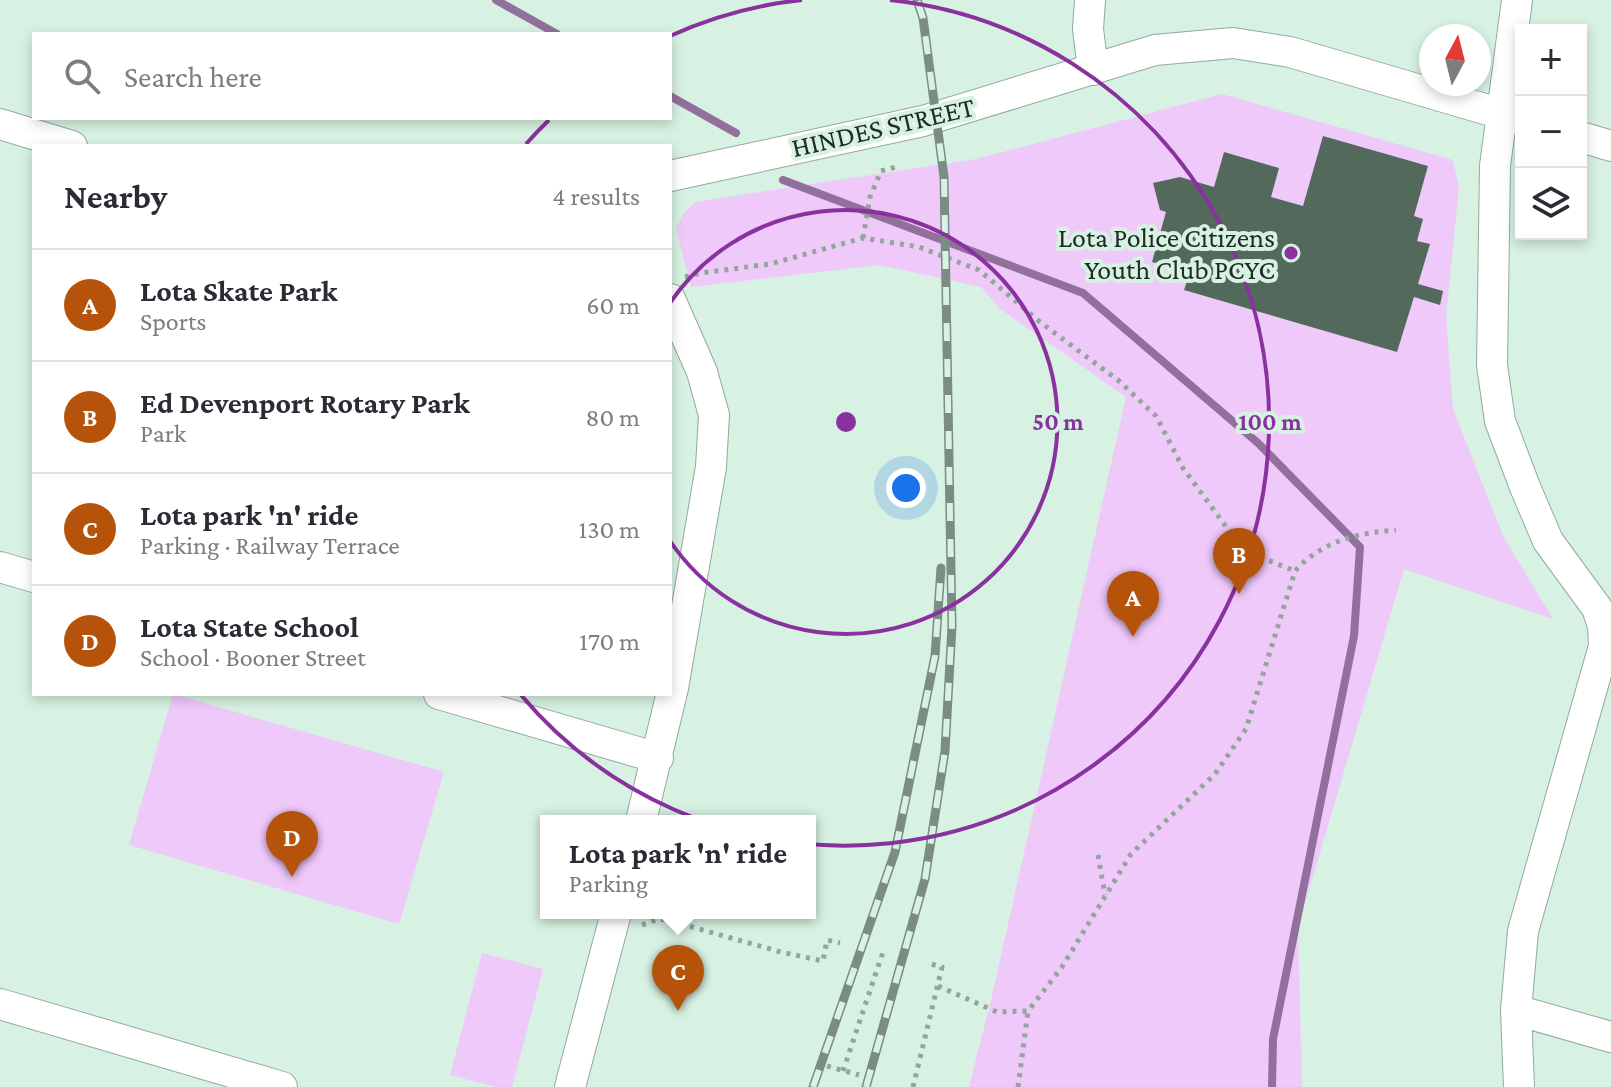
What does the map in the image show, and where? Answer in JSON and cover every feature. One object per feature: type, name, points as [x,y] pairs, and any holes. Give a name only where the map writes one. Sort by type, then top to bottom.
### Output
[{"type":"street","points":[[1090,0],[1088,29],[1093,70]]},
{"type":"street","points":[[1517,0],[1511,116],[1495,166],[1492,365],[1500,421],[1548,541],[1604,606],[1604,646],[1523,931],[1516,1010],[1519,1087]]},
{"type":"street","name":"HINDES STREET","points":[[672,176],[923,121],[1155,50],[1233,43],[1290,52],[1511,116]]},
{"type":"street","points":[[0,124],[65,144]]},
{"type":"street","points":[[1587,139],[1611,146]]},
{"type":"street","points":[[672,693],[711,467],[714,415],[675,289]]},
{"type":"street","points":[[0,567],[32,576]]},
{"type":"street","points":[[446,696],[658,758]]},
{"type":"street","points":[[643,815],[671,696]]},
{"type":"street","points":[[570,1087],[623,921]]},
{"type":"street","points":[[0,1004],[282,1087]]},
{"type":"street","points":[[1516,1010],[1611,1037]]},
{"type":"path","points":[[863,238],[870,197],[881,171],[900,166]]},
{"type":"path","points":[[675,289],[701,273],[770,264],[863,238],[919,247],[979,270],[1040,322],[1119,381],[1147,407],[1156,416],[1183,468],[1227,528],[1260,557],[1295,571]]},
{"type":"path","points":[[1018,1087],[1028,1011],[1062,967],[1131,854],[1215,774],[1246,729],[1295,571],[1312,553],[1362,533],[1396,530]]},
{"type":"path","points":[[1098,855],[1105,896]]},
{"type":"path","points":[[623,921],[659,919],[823,961],[827,940],[840,943]]},
{"type":"path","points":[[843,1071],[883,952]]},
{"type":"path","points":[[913,1087],[942,967],[927,963]]},
{"type":"path","points":[[938,986],[997,1012],[1028,1011]]},
{"type":"path","points":[[827,1066],[859,1075]]},
{"type":"shaded area","points":[[1222,94],[1453,160],[1459,187],[1446,317],[1453,409],[1504,538],[1553,619],[1404,569],[1298,927],[1302,1087],[969,1087],[1126,397],[1000,309],[981,287],[879,265],[691,287],[676,229],[683,214],[695,202],[976,159]]},
{"type":"shaded area","points":[[172,696],[444,772],[399,924],[129,845]]},
{"type":"shaded area","points":[[482,953],[543,969],[512,1087],[496,1087],[450,1075]]},
{"type":"building","name":"Lota Police Citizens Youth Club PCYC","points":[[1323,136],[1428,166],[1414,216],[1423,219],[1417,241],[1430,244],[1418,284],[1443,291],[1440,305],[1414,297],[1397,352],[1184,290],[1190,272],[1152,262],[1166,212],[1160,210],[1153,183],[1180,177],[1214,187],[1224,152],[1279,168],[1271,197],[1303,206]]},
{"type":"waterway","points":[[496,0],[553,32]]},
{"type":"waterway","points":[[672,97],[736,133]]},
{"type":"waterway","points":[[783,180],[1083,293],[1258,443],[1360,547],[1354,636],[1273,1039],[1272,1087]]},
{"type":"railway","points":[[866,1087],[925,879],[945,751],[952,626],[944,177],[923,18],[917,0]]},
{"type":"railway","points":[[813,1087],[895,852],[935,656],[941,568]]},
{"type":"place","name":"Lota Police Citizens Youth Club PCYC","points":[[1291,253]]},
{"type":"place","name":"Ed Devenport Rotary Park","points":[[1239,594]]},
{"type":"place","name":"Lota Skate Park","points":[[1133,637]]},
{"type":"place","name":"Lota State School","points":[[292,877]]},
{"type":"place","name":"Lota park 'n' ride","points":[[678,1011]]}]
